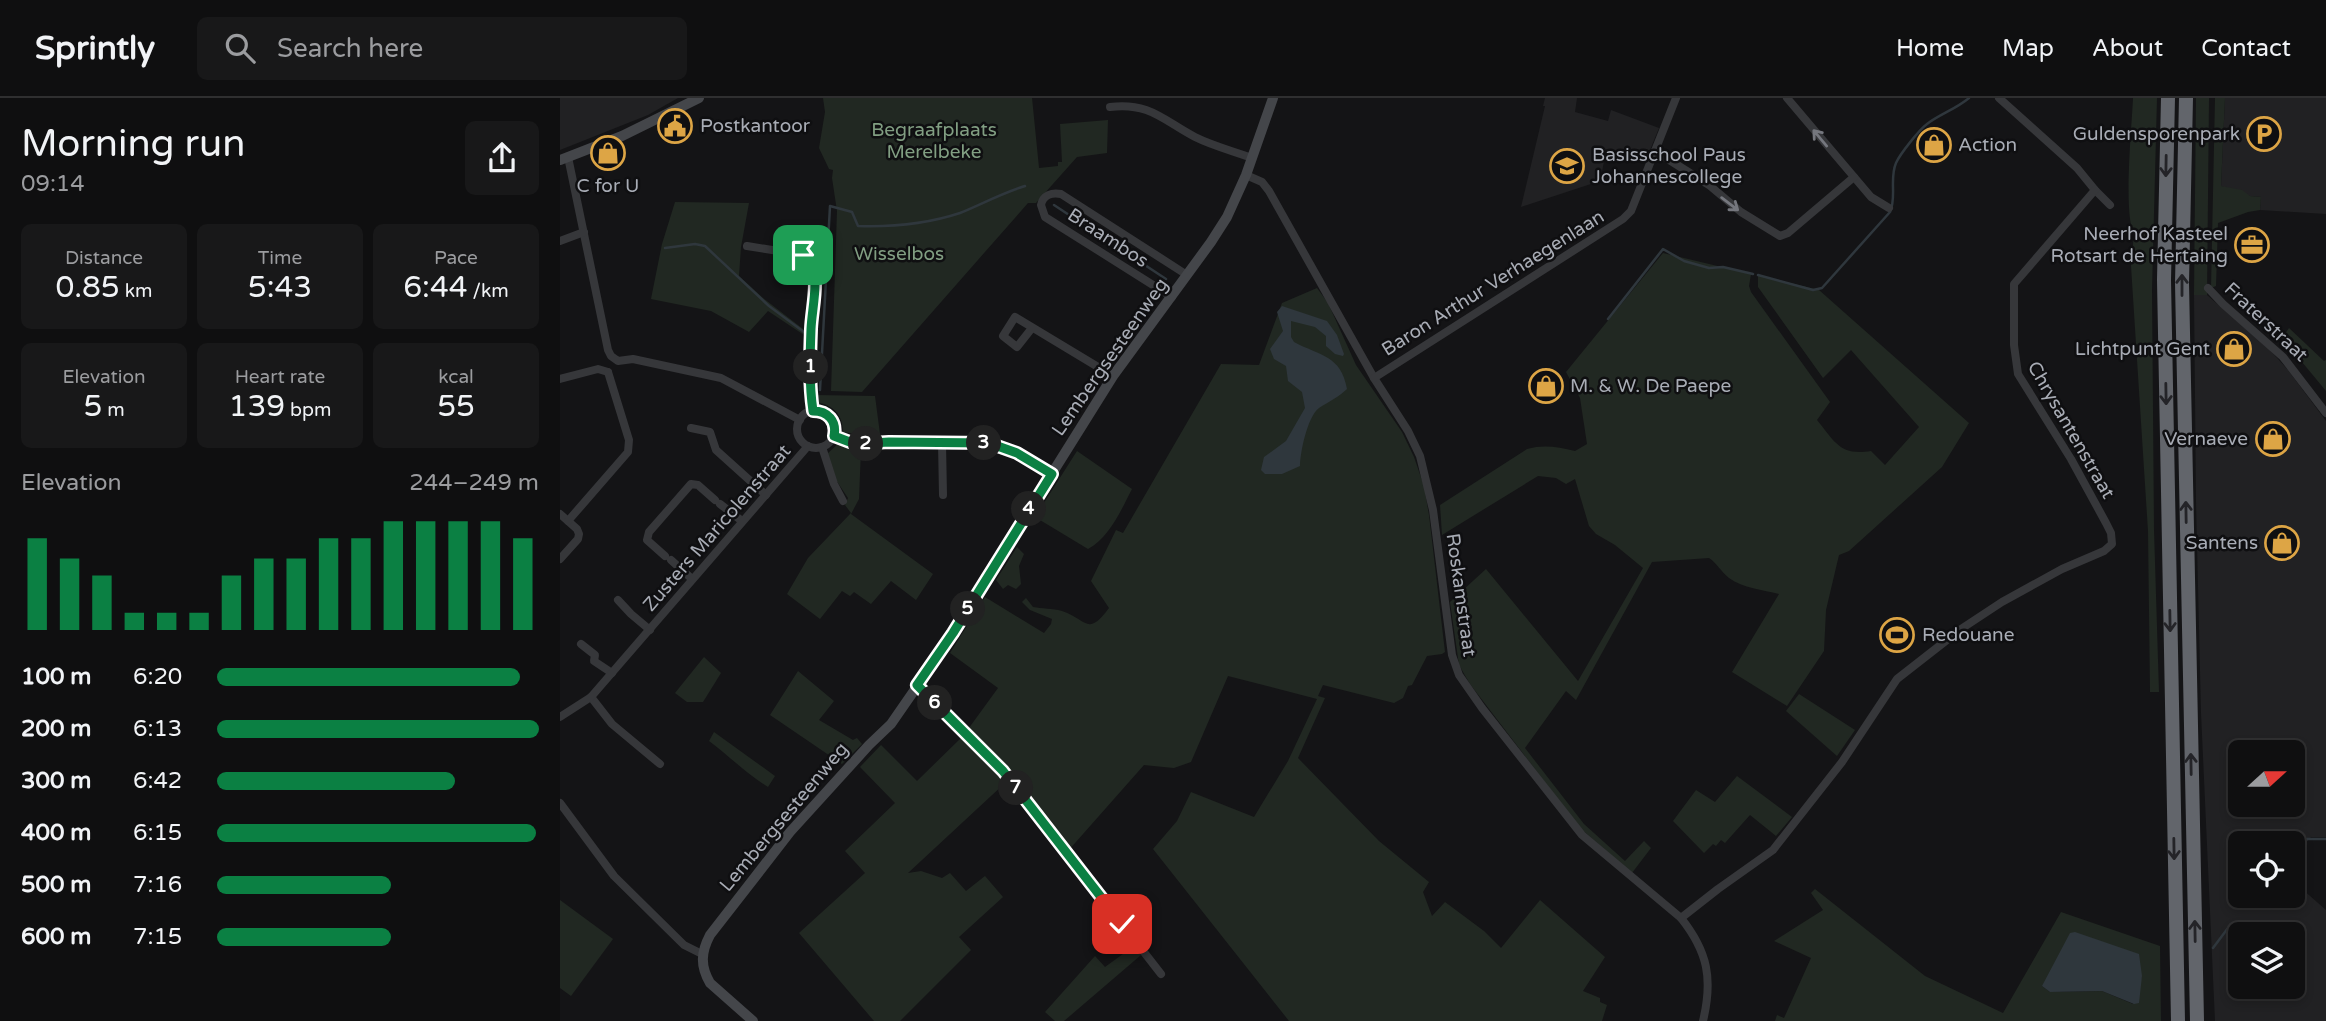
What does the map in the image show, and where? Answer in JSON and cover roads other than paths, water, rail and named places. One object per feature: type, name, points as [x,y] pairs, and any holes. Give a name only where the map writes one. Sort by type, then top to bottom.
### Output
[{"type":"highway","points":[[2168,98],[2164,280],[2178,1021]]},
{"type":"highway","points":[[2186,98],[2182,283],[2197,1021]]},
{"type":"street","points":[[618,361],[608,350],[584,232],[564,158],[622,136],[699,98]]},
{"type":"street","name":"Lembergsesteenweg","points":[[702,954],[710,935],[774,850],[891,724],[953,633],[1113,376],[1188,275],[1227,217],[1246,175],[1273,98]]},
{"type":"street","name":"Baron Arthur Verhaegenlaan","points":[[1374,378],[1623,219],[1631,211],[1676,98]]},
{"type":"street","points":[[1787,98],[1871,197],[1889,208]]},
{"type":"street","points":[[1999,98],[2077,168],[2110,205]]},
{"type":"street","points":[[1111,107],[1125,105],[1146,109],[1165,117],[1198,138],[1252,158]]},
{"type":"street","points":[[1655,151],[1709,185],[1741,212],[1780,236],[1788,233],[1854,177]]},
{"type":"street","name":"Roskamstraat","points":[[1246,175],[1262,182],[1269,191],[1374,378],[1408,431],[1426,474],[1452,655],[1459,675],[1582,835],[1681,918],[1698,943],[1707,968],[1709,982],[1703,1021]]},
{"type":"street","name":"Chrysantenstraat","points":[[1681,918],[1773,850],[1842,762],[1897,679],[1961,629],[2002,602],[2062,569],[2104,551],[2112,544],[2111,533],[2082,480],[2018,374],[2014,345],[2014,284],[2095,190]]},
{"type":"street","name":"Braambos","points":[[1172,297],[1045,216],[1041,205],[1044,198],[1049,194],[1061,194],[1188,275]]},
{"type":"street","points":[[560,241],[584,232]]},
{"type":"street","points":[[747,246],[803,255],[810,259],[813,265],[813,411]]},
{"type":"street","name":"Fraterstraat","points":[[2208,288],[2217,299],[2283,356],[2326,413]]},
{"type":"street","points":[[1032,328],[1113,376]]},
{"type":"street","points":[[608,372],[618,361],[633,359],[722,378],[800,420]]},
{"type":"street","points":[[560,379],[598,369],[608,372]]},
{"type":"street","points":[[568,521],[628,452],[629,440],[608,372]]},
{"type":"street","points":[[813,411],[821,411],[832,419],[834,425],[834,436],[822,447],[808,446],[798,434],[800,420],[813,411]]},
{"type":"street","points":[[691,428],[710,432],[716,450],[766,495]]},
{"type":"street","points":[[834,436],[855,444],[989,443],[1003,446],[1052,474]]},
{"type":"street","points":[[942,443],[943,495]]},
{"type":"street","name":"Zusters Maricolenstraat","points":[[560,717],[591,696],[808,446]]},
{"type":"street","points":[[822,447],[834,484],[843,501]]},
{"type":"street","points":[[692,579],[647,540],[649,532],[691,484],[698,485],[742,522]]},
{"type":"street","points":[[560,513],[579,531],[579,537],[560,559]]},
{"type":"street","name":"Zusters Maricolenstraat","points":[[618,600],[650,630]]},
{"type":"street","points":[[581,644],[595,655],[594,661],[612,673]]},
{"type":"street","points":[[917,685],[1003,771],[1161,974]]},
{"type":"street","points":[[591,696],[612,724],[660,764]]},
{"type":"street","points":[[560,803],[614,876],[684,945],[702,954],[702,966],[710,983],[753,1021]]},
{"type":"waterway","points":[[1758,275],[1813,290],[1822,288],[1890,212],[1894,169],[1910,142],[1927,124],[1969,98]]},
{"type":"waterway","points":[[820,390],[830,206],[852,212],[858,226],[909,224],[960,213],[1025,186]]},
{"type":"waterway","points":[[1054,205],[1166,279]]},
{"type":"waterway","points":[[665,248],[695,244],[705,246],[769,306],[804,332],[809,332]]},
{"type":"waterway","points":[[1608,319],[1663,249],[1684,261],[1709,268],[1723,267],[1753,274]]},
{"type":"waterway","points":[[2305,841],[2326,839]]},
{"type":"waterway","points":[[2213,948],[2228,928]]},
{"type":"place","name":"Postkantoor","points":[[675,126]]},
{"type":"place","name":"Guldensporenpark","points":[[2264,134]]},
{"type":"place","name":"Action","points":[[1934,145]]},
{"type":"place","name":"C for U","points":[[608,153]]},
{"type":"place","name":"Basisschool Paus Johannescollege","points":[[1567,166]]},
{"type":"place","name":"Neerhof Kasteel Rotsart de Hertaing","points":[[2252,245]]},
{"type":"place","name":"Lichtpunt Gent","points":[[2234,349]]},
{"type":"place","name":"M. & W. De Paepe","points":[[1546,386]]},
{"type":"place","name":"Vernaeve","points":[[2273,439]]},
{"type":"place","name":"Santens","points":[[2282,543]]},
{"type":"place","name":"Redouane","points":[[1897,635]]},
{"type":"park label","name":"Begraafplaats Merelbeke","points":[[934,141]]},
{"type":"park label","name":"Wisselbos","points":[[899,254]]}]
